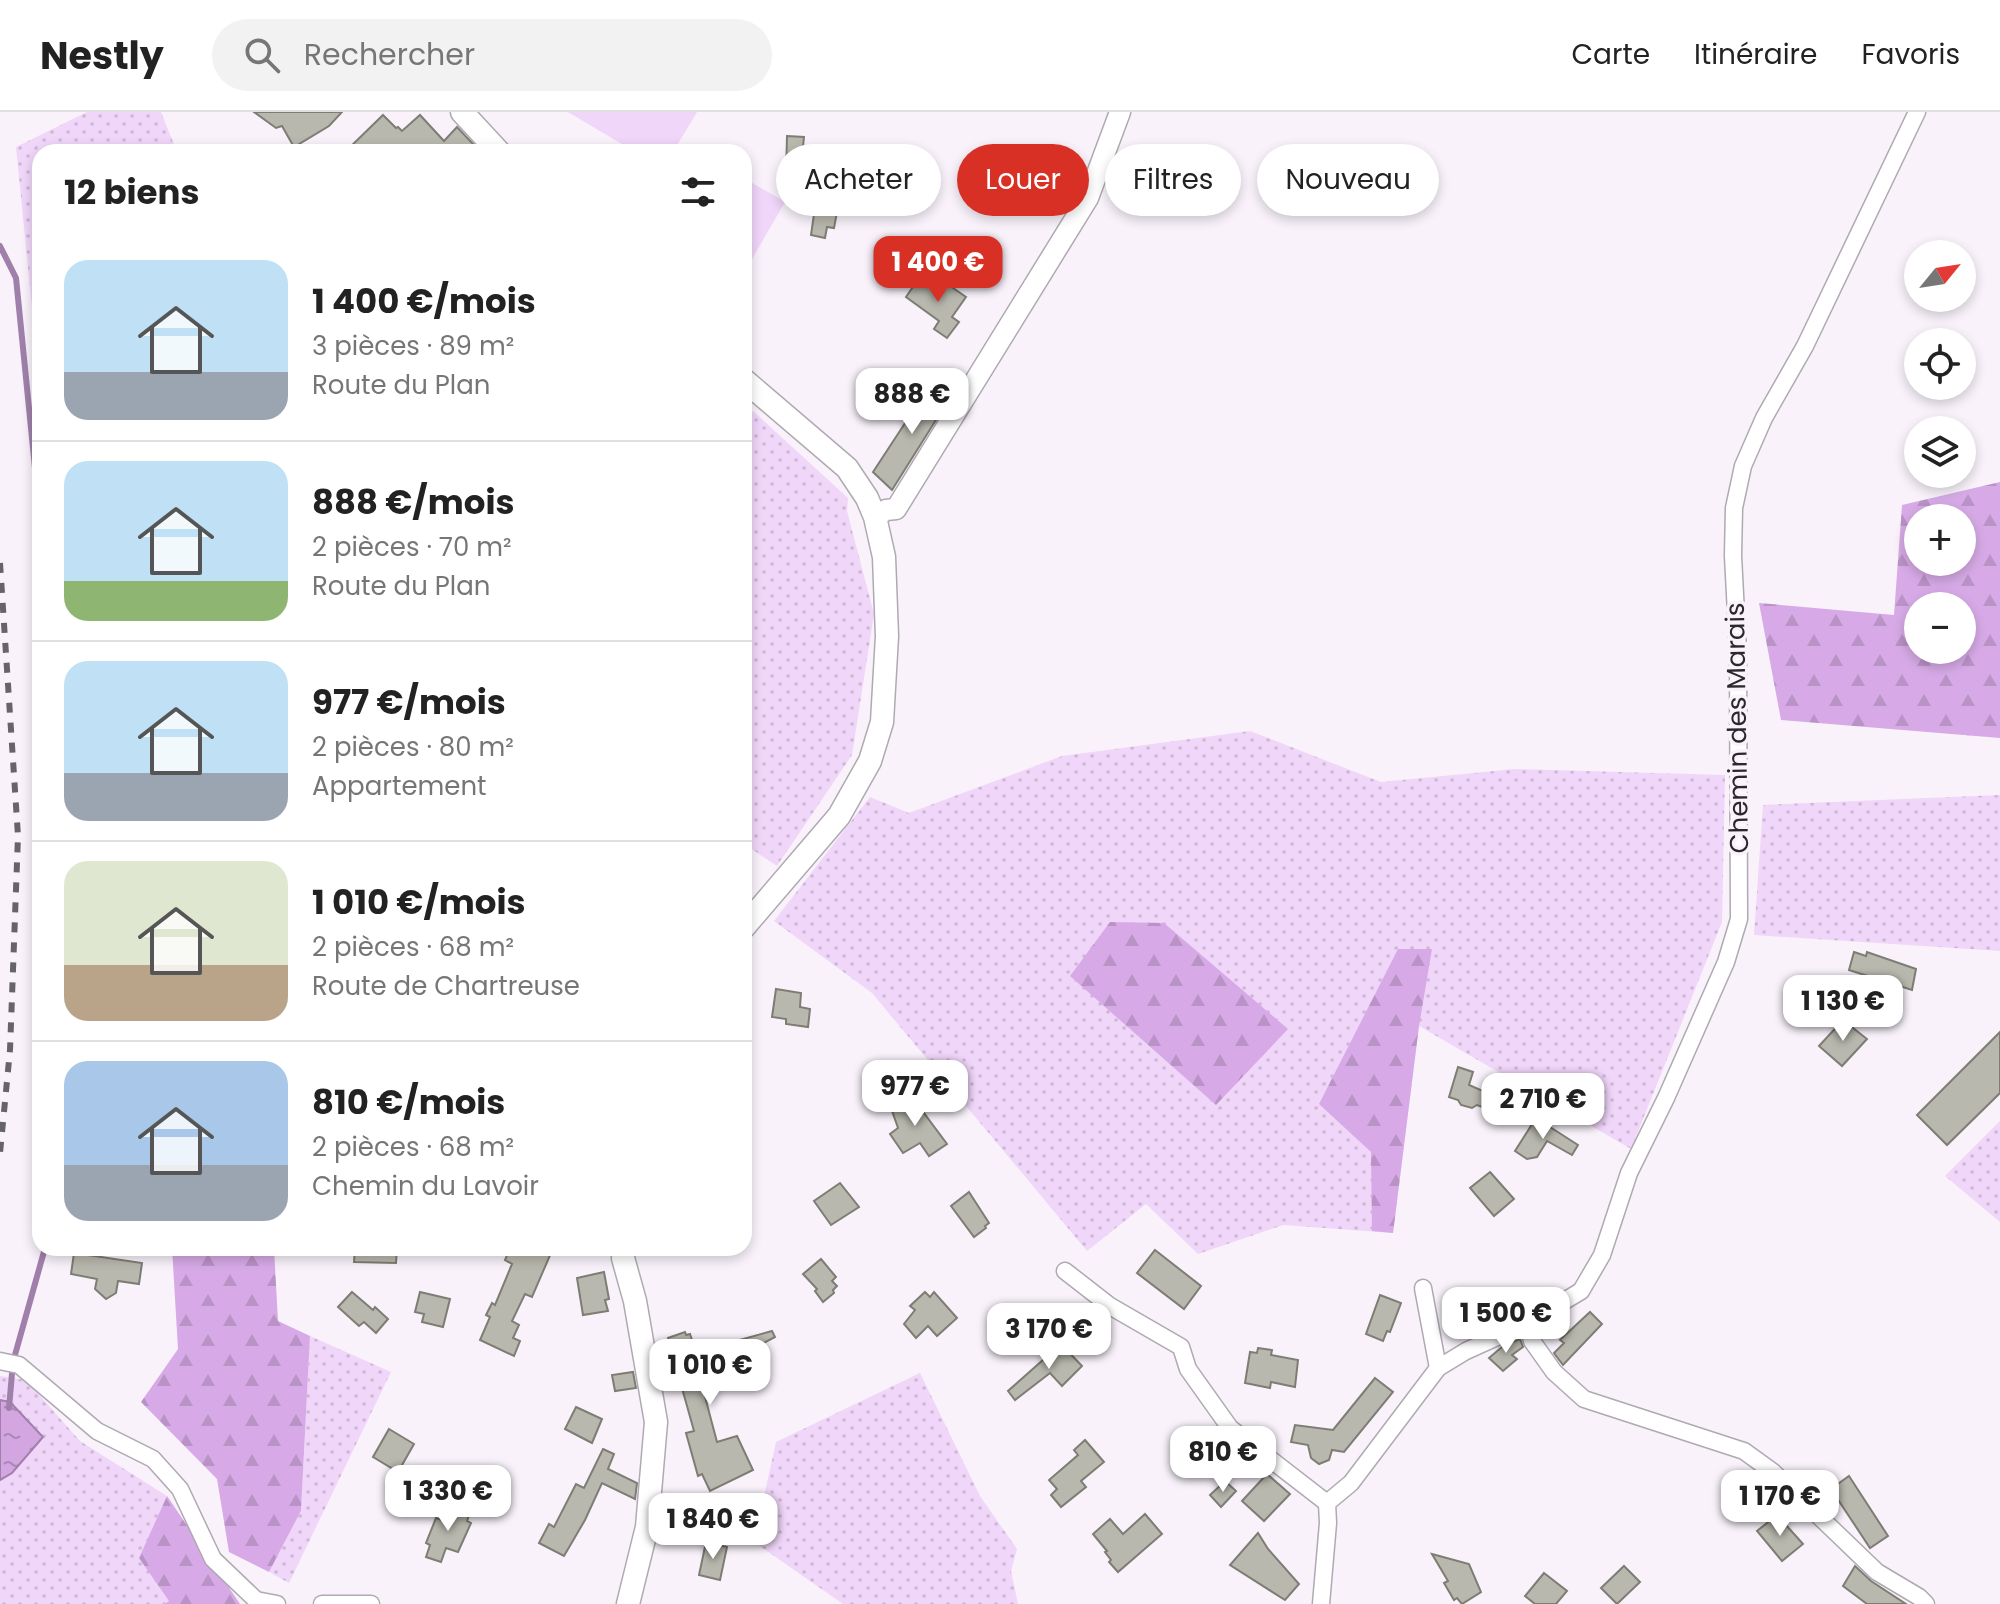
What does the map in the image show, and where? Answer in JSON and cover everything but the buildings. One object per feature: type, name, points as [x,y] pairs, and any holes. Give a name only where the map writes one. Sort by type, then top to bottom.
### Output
[{"type":"main road","points":[[462,112],[492,144]]},
{"type":"main road","points":[[752,387],[847,468],[867,498],[875,517],[884,557],[887,636],[882,722],[870,761],[839,816],[752,918]]},
{"type":"main road","points":[[623,1256],[635,1301],[656,1422],[647,1527],[628,1604]]},
{"type":"street","points":[[875,517],[886,510],[896,509],[1088,198],[1120,112]]},
{"type":"street","name":"Chemin des Marais","points":[[1438,1368],[1466,1351],[1528,1323],[1581,1291],[1602,1255],[1629,1173],[1726,962],[1739,919],[1738,652],[1733,556],[1734,508],[1743,466],[1764,418],[1805,346],[1917,112]]},
{"type":"street","points":[[1065,1271],[1110,1306],[1181,1347],[1188,1369],[1230,1428],[1327,1503]]},
{"type":"street","points":[[1327,1503],[1351,1483],[1438,1368],[1423,1288]]},
{"type":"street","points":[[1528,1323],[1532,1341],[1554,1372],[1584,1399],[1744,1451],[1773,1472],[1877,1572],[1926,1604]]},
{"type":"street","points":[[0,1361],[19,1365],[97,1431],[153,1459],[180,1489],[213,1559],[256,1600],[277,1604]]},
{"type":"street","points":[[1321,1604],[1328,1538],[1327,1503]]},
{"type":"street","points":[[322,1604],[371,1604]]},
{"type":"shaded area","points":[[87,112],[161,112],[174,144],[32,144],[32,308],[16,147]]},
{"type":"shaded area","points":[[568,112],[697,112],[678,144],[622,144]]},
{"type":"shaded area","points":[[752,183],[776,197],[777,216],[752,259]]},
{"type":"shaded area","points":[[752,412],[848,498],[847,511],[874,614],[852,755],[777,866],[752,849]]},
{"type":"shaded area","points":[[1250,731],[1381,782],[1515,769],[1725,775],[1722,922],[1631,1149],[1419,1026],[1393,1233],[1283,1225],[1198,1254],[1146,1204],[1087,1251],[872,993],[774,921],[870,797],[909,813],[1062,756]]},
{"type":"shaded area","points":[[2000,795],[2000,951],[1754,935],[1763,805]]},
{"type":"shaded area","points":[[2000,1121],[2000,1222],[1945,1176]]},
{"type":"shaded area","points":[[310,1336],[391,1372],[289,1583],[269,1572],[301,1511]]},
{"type":"shaded area","points":[[920,1373],[980,1496],[1017,1549],[1011,1571],[1018,1604],[843,1604],[754,1542],[776,1442]]},
{"type":"shaded area","points":[[0,1376],[26,1380],[80,1441],[167,1496],[240,1604],[0,1604]]},
{"type":"green space","points":[[2000,482],[2000,738],[1781,720],[1759,603],[1894,615],[1902,505],[1904,576],[1976,576],[1976,504],[1906,504]]},
{"type":"green space","points":[[1110,922],[1164,923],[1288,1029],[1216,1105],[1070,976]]},
{"type":"green space","points":[[1398,949],[1432,949],[1419,1026],[1393,1233],[1372,1231],[1371,1152],[1319,1104]]},
{"type":"green space","points":[[172,1256],[274,1256],[278,1321],[310,1336],[301,1511],[269,1572],[229,1552],[217,1479],[141,1402],[178,1349]]},
{"type":"green space","points":[[167,1496],[240,1604],[165,1604],[169,1601],[139,1558]]},
{"type":"water","points":[[0,1400],[10,1402],[43,1437],[12,1473],[0,1480]]},
{"type":"waterway","points":[[0,246],[16,278],[32,438]]},
{"type":"waterway","points":[[9,1408],[13,1362],[43,1256]]},
{"type":"railway","points":[[0,563],[18,836],[10,1050],[0,1153]]}]
